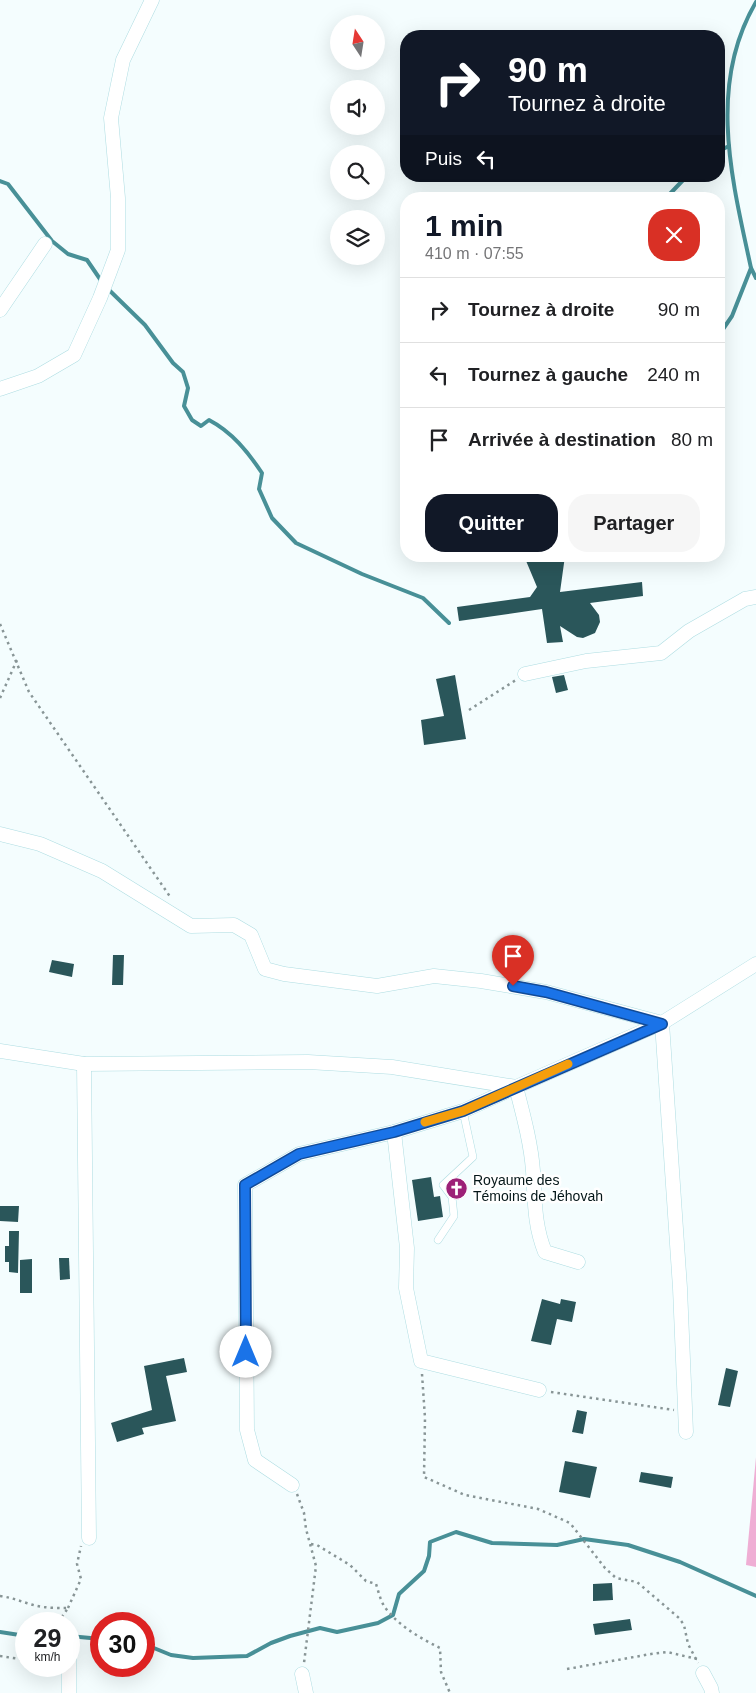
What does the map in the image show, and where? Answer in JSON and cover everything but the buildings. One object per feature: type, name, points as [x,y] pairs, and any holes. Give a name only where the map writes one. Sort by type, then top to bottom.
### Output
[{"type":"street","points":[[0,389],[38,376],[74,355],[102,292],[118,250],[118,198],[112,118],[123,60],[152,0]]},
{"type":"street","points":[[0,310],[44,244]]},
{"type":"street","points":[[525,674],[586,661],[661,653],[689,631],[745,599],[756,596]]},
{"type":"street","points":[[0,834],[40,844],[102,871],[190,926],[234,925],[251,935],[265,969],[284,974],[377,986],[434,976],[481,981],[546,992],[662,1024]]},
{"type":"street","points":[[292,1485],[255,1460],[247,1430],[245,1185],[299,1154],[394,1132],[463,1111],[662,1024],[756,964]]},
{"type":"street","points":[[662,1024],[680,1288],[686,1432]]},
{"type":"street","points":[[0,1051],[84,1064],[308,1062],[392,1067],[516,1087]]},
{"type":"street","points":[[84,1064],[89,1538]]},
{"type":"street","points":[[516,1087],[533,1170],[535,1220],[542,1245],[545,1252],[578,1262]]},
{"type":"street","points":[[394,1132],[407,1248],[406,1288],[422,1361],[539,1390]]},
{"type":"street","points":[[704,1673],[712,1693]]},
{"type":"street","points":[[302,1674],[306,1693]]},
{"type":"street","points":[[69,1677],[69,1693]]},
{"type":"lane","points":[[438,1240],[454,1216],[452,1196],[444,1185],[473,1157],[463,1111]]},
{"type":"path","points":[[0,624],[17,660],[29,692],[174,902]]},
{"type":"path","points":[[0,698],[17,660]]},
{"type":"path","points":[[469,710],[525,674]]},
{"type":"path","points":[[422,1361],[425,1418],[424,1477],[465,1495],[538,1509],[570,1522],[605,1568],[616,1578],[637,1582],[679,1618],[684,1625],[688,1644],[704,1673]]},
{"type":"path","points":[[539,1390],[684,1411]]},
{"type":"path","points":[[292,1485],[304,1513],[306,1529],[316,1566],[309,1632],[302,1674]]},
{"type":"path","points":[[65,1612],[81,1579],[77,1556],[81,1545],[89,1538]]},
{"type":"path","points":[[311,1544],[317,1544],[350,1565],[366,1581],[376,1584],[384,1605],[398,1620],[416,1636],[440,1648],[442,1672],[450,1693]]},
{"type":"path","points":[[0,1596],[44,1607],[68,1608]]},
{"type":"path","points":[[567,1669],[667,1652],[697,1659]]},
{"type":"path","points":[[0,1656],[15,1658]]},
{"type":"shaded area","points":[[756,1457],[756,1567],[746,1565]]},
{"type":"waterway","points":[[756,2],[741,34],[732,66],[728,99],[731,167],[751,268],[756,278]]},
{"type":"waterway","points":[[725,148],[729,146]]},
{"type":"waterway","points":[[0,181],[8,184],[52,241],[68,254],[87,260],[102,282]]},
{"type":"waterway","points":[[672,192],[681,182]]},
{"type":"waterway","points":[[725,326],[732,316],[751,268]]},
{"type":"waterway","points":[[107,288],[145,325],[173,363],[183,372],[188,388],[184,406],[192,420],[201,426],[209,420],[225,430],[251,458],[262,473],[259,489],[272,518],[296,543],[362,574],[423,598],[449,623]]},
{"type":"waterway","points":[[155,1648],[171,1655],[193,1658],[247,1656],[271,1643],[320,1628],[337,1632],[378,1623],[393,1615],[399,1594],[424,1571],[429,1556],[430,1542],[456,1532],[492,1543],[557,1545],[584,1539],[628,1545],[680,1562],[756,1596]]},
{"type":"waterway","points":[[0,1632],[15,1634]]},
{"type":"waterway","points":[[80,1637],[90,1638]]},
{"type":"slow traffic","points":[[425,1122],[463,1111],[568,1064]]},
{"type":"place","name":"Royaume des Témoins de Jéhovah","points":[[457,1188]]},
{"type":"route","points":[[246,1352],[245,1185],[299,1154],[394,1132],[463,1111],[662,1024],[546,992],[513,986]]}]
